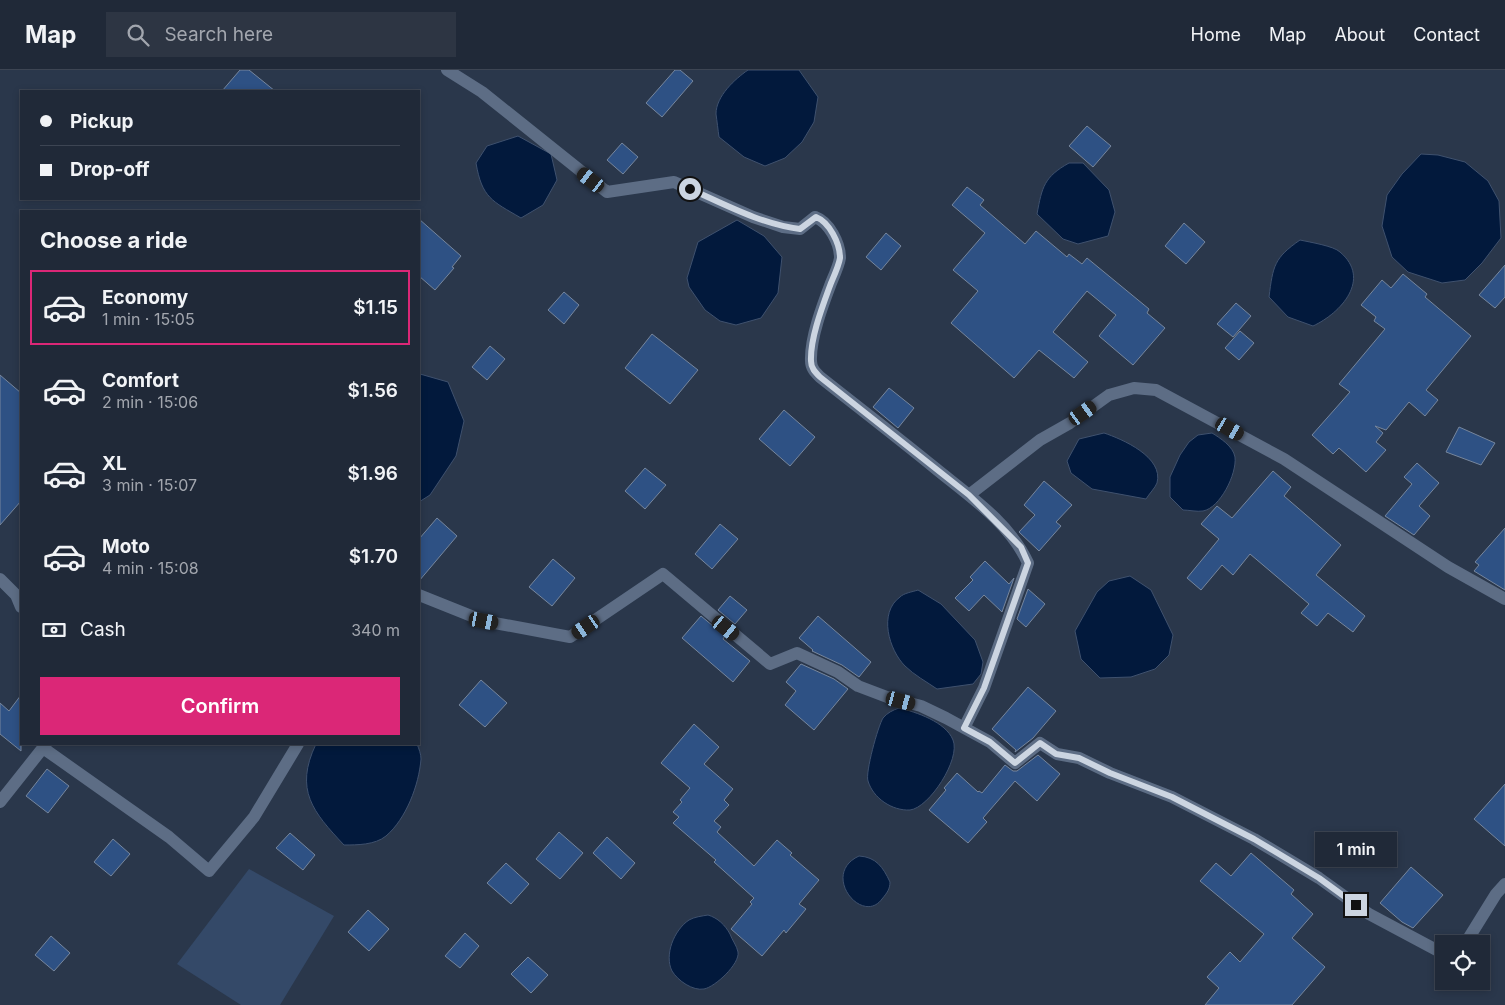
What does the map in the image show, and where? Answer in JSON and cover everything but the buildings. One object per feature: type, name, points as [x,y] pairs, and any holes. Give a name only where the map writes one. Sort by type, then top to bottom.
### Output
[{"type":"street","points":[[448,70],[482,92],[607,192],[674,182],[753,217],[782,227],[800,229],[816,217],[821,219],[833,233],[840,258],[824,301],[814,336],[811,361],[813,370],[969,495],[1021,547],[1028,563],[984,688],[964,728]]},
{"type":"street","points":[[969,495],[1040,440],[1070,423],[1110,395],[1134,388],[1156,390],[1284,459],[1448,567],[1505,599]]},
{"type":"street","points":[[420,595],[484,621],[570,637],[663,574],[770,664],[797,653],[838,672],[858,686],[887,697],[922,706],[990,742],[1015,763],[1040,743],[1056,754],[1079,758],[1110,773],[1172,797],[1254,839],[1319,878],[1368,914],[1435,949]]},
{"type":"street","points":[[0,580],[16,595],[20,604]]},
{"type":"street","points":[[0,802],[45,746],[169,837],[209,871],[254,816],[293,746]]},
{"type":"street","points":[[1471,935],[1496,894],[1505,884]]},
{"type":"shaded area","points":[[748,70],[799,70],[818,97],[814,122],[802,142],[785,158],[765,166],[744,157],[719,137],[716,114],[719,101],[732,83]]},
{"type":"shaded area","points":[[518,136],[551,154],[557,180],[543,205],[521,218],[496,202],[485,191],[478,175],[476,163],[487,146]]},
{"type":"shaded area","points":[[1421,154],[1438,155],[1465,162],[1488,181],[1499,201],[1501,238],[1482,263],[1465,280],[1442,283],[1408,272],[1392,257],[1382,226],[1387,195],[1402,174]]},
{"type":"shaded area","points":[[1069,163],[1083,163],[1109,190],[1115,212],[1108,236],[1078,244],[1063,239],[1037,214],[1043,190],[1049,178]]},
{"type":"shaded area","points":[[737,220],[764,236],[782,257],[778,293],[761,318],[736,325],[720,321],[705,310],[689,287],[687,278],[698,242]]},
{"type":"shaded area","points":[[1300,240],[1321,244],[1337,250],[1349,262],[1353,273],[1353,284],[1342,304],[1334,313],[1313,326],[1288,317],[1269,297],[1276,264],[1291,246]]},
{"type":"shaded area","points":[[420,374],[448,382],[464,421],[456,456],[430,495],[420,501]]},
{"type":"shaded area","points":[[1104,433],[1131,445],[1148,457],[1154,465],[1157,483],[1146,499],[1092,489],[1071,473],[1067,461],[1079,439]]},
{"type":"shaded area","points":[[1212,433],[1226,443],[1234,453],[1235,464],[1230,481],[1221,497],[1209,509],[1203,511],[1183,510],[1170,497],[1170,477],[1180,455],[1189,442],[1198,435]]},
{"type":"shaded area","points":[[1130,576],[1151,590],[1173,635],[1169,655],[1155,669],[1131,677],[1100,678],[1081,659],[1075,631],[1097,592],[1109,581]]},
{"type":"shaded area","points":[[918,590],[941,604],[975,640],[983,662],[981,674],[973,684],[937,689],[905,666],[894,651],[888,632],[889,612],[893,604],[902,596]]},
{"type":"shaded area","points":[[899,708],[922,715],[944,728],[953,740],[954,748],[948,770],[942,781],[926,801],[910,810],[890,806],[884,802],[874,793],[868,781],[875,739],[883,718]]},
{"type":"shaded area","points":[[316,745],[417,745],[421,759],[418,780],[400,820],[382,839],[360,845],[344,845],[323,822],[316,811],[307,787],[310,760]]},
{"type":"shaded area","points":[[859,856],[870,858],[878,864],[890,882],[887,893],[874,906],[864,906],[856,902],[848,894],[844,885],[843,874],[848,864]]},
{"type":"shaded area","points":[[249,869],[334,916],[280,1005],[241,1005],[177,964]]},
{"type":"shaded area","points":[[708,915],[718,920],[728,931],[738,952],[738,957],[720,980],[709,987],[700,989],[682,982],[675,975],[669,958],[675,936],[684,924],[693,918]]},
{"type":"route","points":[[690,189],[753,217],[782,227],[800,229],[816,217],[821,219],[833,233],[840,258],[824,301],[814,336],[811,361],[813,370],[969,495],[1021,547],[1028,563],[984,688],[964,728],[990,742],[1015,763],[1040,743],[1056,754],[1079,758],[1110,773],[1148,786],[1254,839],[1319,878],[1356,905]]}]
